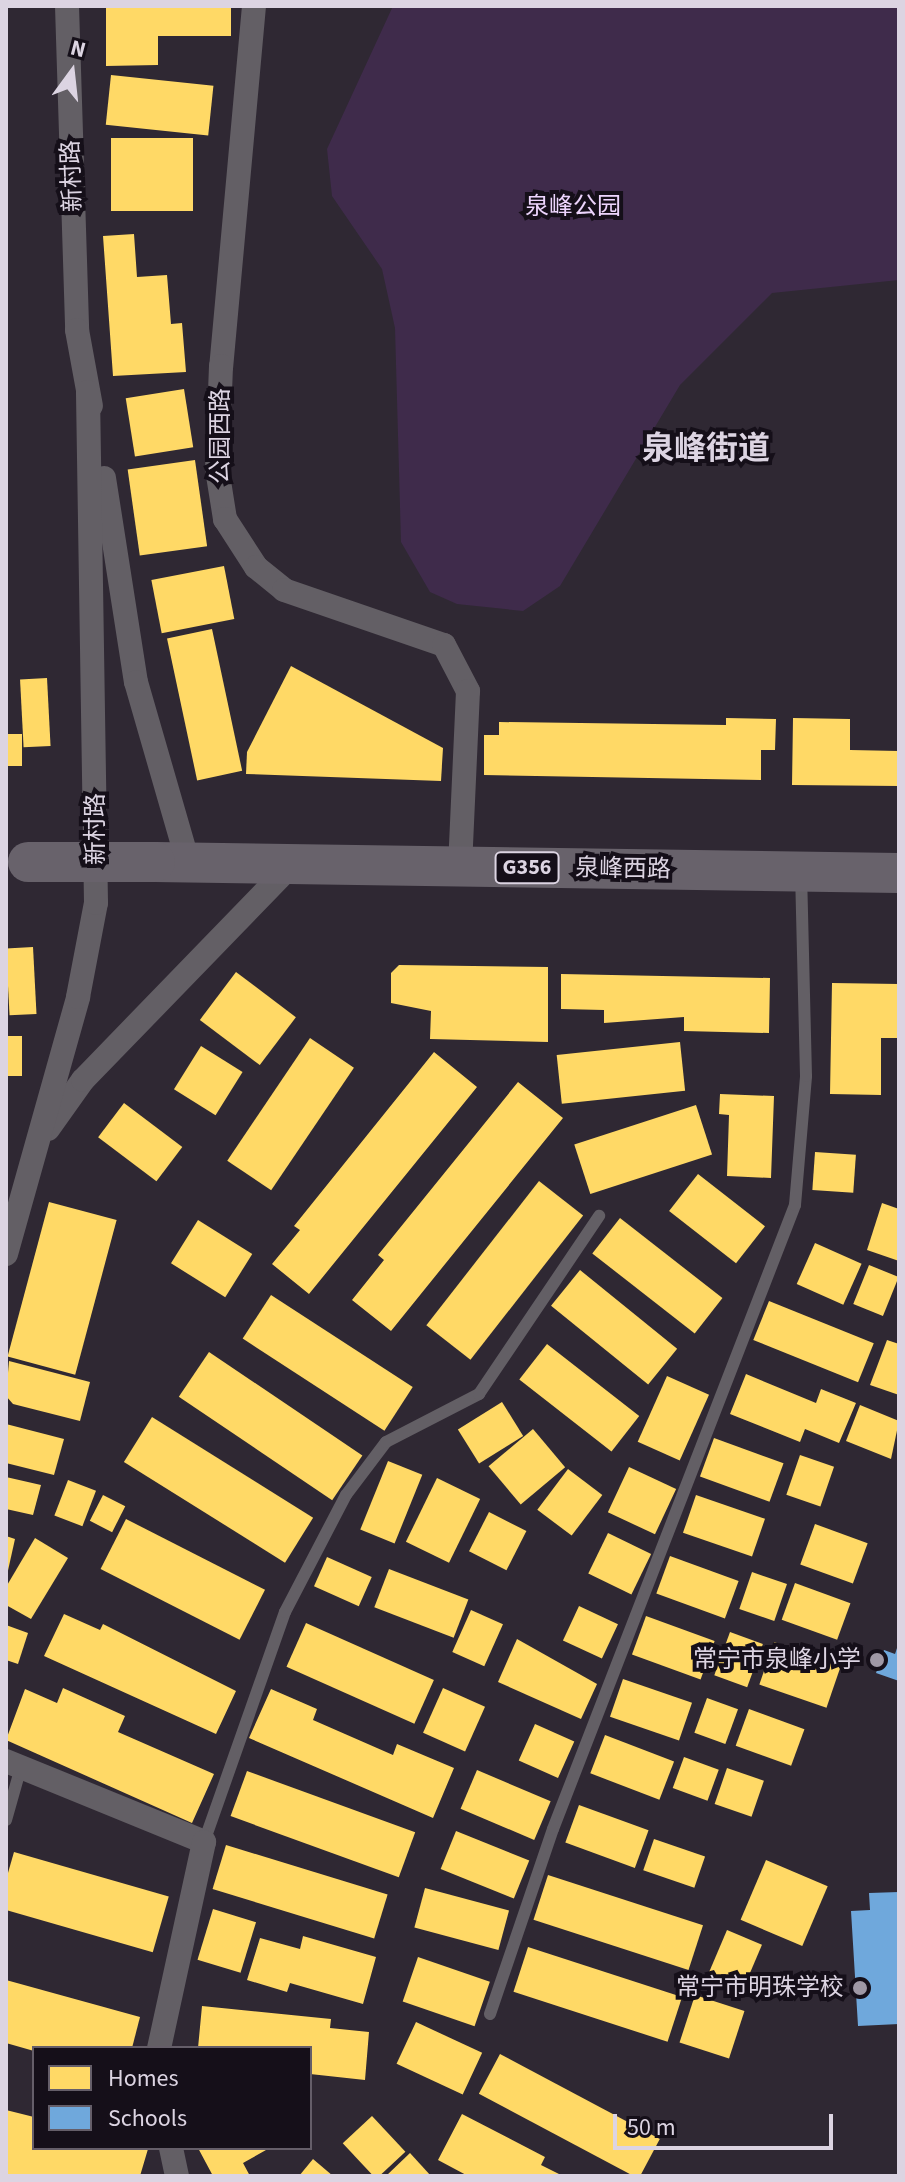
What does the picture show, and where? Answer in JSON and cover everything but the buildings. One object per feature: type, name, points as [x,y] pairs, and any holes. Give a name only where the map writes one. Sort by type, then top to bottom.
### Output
[{"type":"highway","name":"G356","points":[[17,862],[172,862]]},
{"type":"highway","name":"泉峰西路","points":[[172,862],[899,873]]},
{"type":"street","name":"新村路","points":[[67,6],[77,330],[136,682],[172,862]]},
{"type":"street","name":"公园西路","points":[[254,6],[221,366],[217,469],[225,519],[256,567],[284,590],[444,645],[468,691],[460,866]]},
{"type":"street","name":"新村路","points":[[6,1254],[36,1152],[96,903],[88,392]]},
{"type":"street","points":[[36,1152],[83,1080],[293,863]]},
{"type":"street","points":[[13,1764],[204,1842],[159,2046]]},
{"type":"street","points":[[171,2150],[177,2176]]},
{"type":"lane","points":[[490,2014],[553,1829],[795,1205],[806,1076],[801,872]]},
{"type":"lane","points":[[204,1842],[285,1612],[346,1495],[386,1442],[479,1394],[599,1216]]},
{"type":"lane","points":[[6,1820],[13,1764]]},
{"type":"green space","name":"泉峰公园","points":[[393,6],[899,6],[899,280],[772,293],[680,385],[560,586],[523,611],[457,604],[430,592],[401,542],[395,328],[382,269],[332,196],[327,149]]},
{"type":"place","name":"常宁市泉峰小学","points":[[877,1660]]},
{"type":"place","name":"常宁市明珠学校","points":[[860,1988]]},
{"type":"district","name":"泉峰街道","points":[[706,449]]}]
